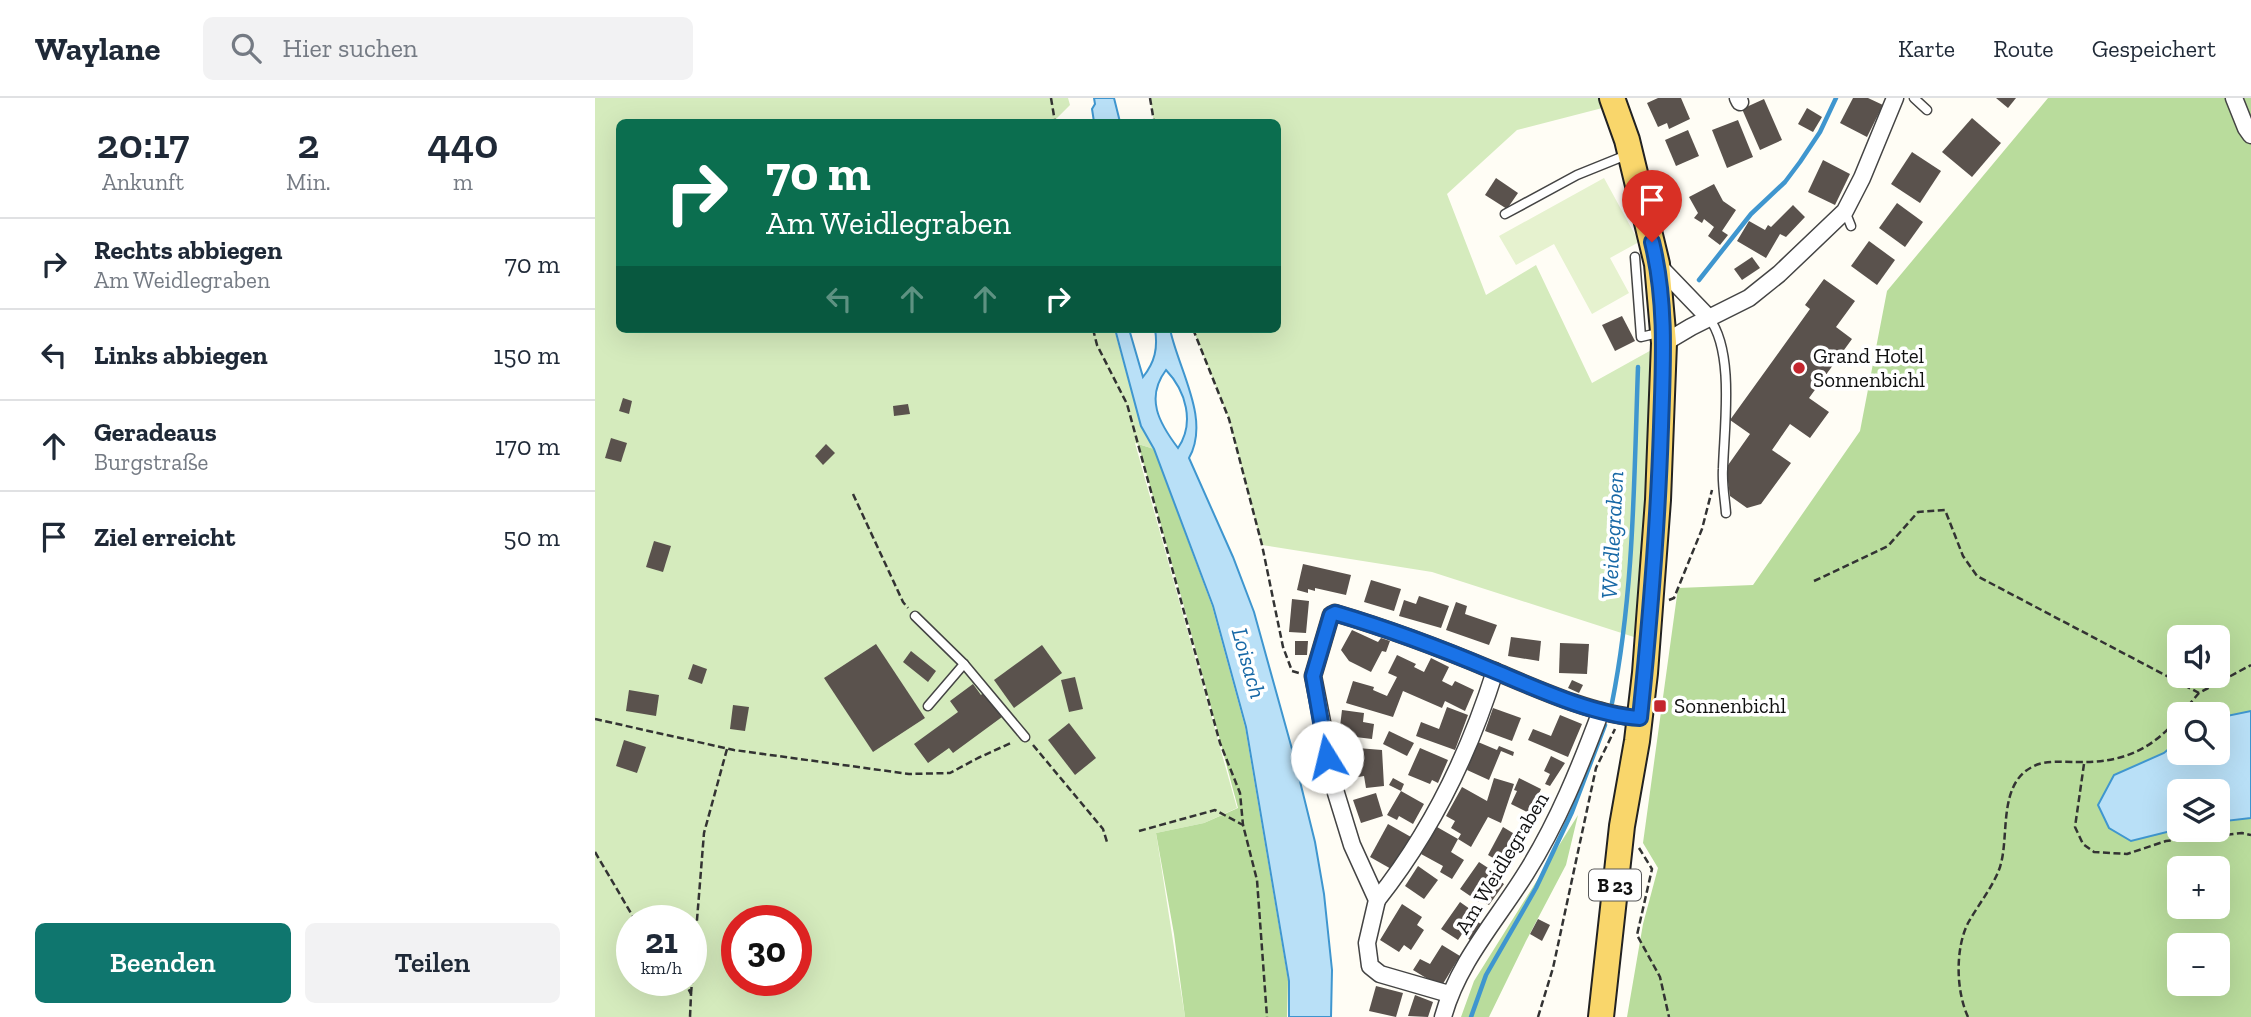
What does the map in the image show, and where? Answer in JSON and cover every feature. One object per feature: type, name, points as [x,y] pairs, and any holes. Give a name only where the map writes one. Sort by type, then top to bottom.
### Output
[{"type":"main road","name":"B 23","points":[[1601,1017],[1631,718],[1650,610],[1658,500],[1664,338],[1646,261],[1630,154],[1612,98]]},
{"type":"main road","name":"B 23","points":[[1584,1017],[1609,945]]},
{"type":"street","points":[[1664,338],[1749,298],[1848,219],[1895,98]]},
{"type":"street","points":[[2234,98],[2251,135]]},
{"type":"street","points":[[1646,261],[1709,318]]},
{"type":"street","points":[[1377,900],[1352,845],[1336,793],[1313,676],[1331,615],[1335,613],[1419,640],[1601,711],[1631,718]]},
{"type":"street","points":[[1450,994],[1380,974],[1370,966],[1367,943],[1377,900],[1403,867],[1449,788],[1479,721],[1495,671]]},
{"type":"street","name":"Am Weidlegraben","points":[[1443,1017],[1450,994],[1488,928],[1526,872],[1561,809],[1601,711]]},
{"type":"lane","points":[[1914,98],[1927,110]]},
{"type":"lane","points":[[1505,214],[1577,175],[1630,154]]},
{"type":"lane","points":[[1709,318],[1717,329],[1724,372],[1727,412],[1723,472],[1726,513]]},
{"type":"lane","points":[[915,616],[964,664],[1025,737]]},
{"type":"lane","points":[[928,706],[964,664]]},
{"type":"path","points":[[1051,98],[1054,119]]},
{"type":"path","points":[[1150,98],[1154,119]]},
{"type":"path","points":[[1094,333],[1097,345],[1127,404],[1220,743],[1240,793],[1243,825],[1257,880],[1267,1017]]},
{"type":"path","points":[[1195,333],[1229,419],[1262,545],[1283,648],[1291,671],[1313,676]]},
{"type":"path","points":[[1650,610],[1674,598],[1702,529],[1713,484]]},
{"type":"path","points":[[853,494],[904,602],[915,616]]},
{"type":"path","points":[[1814,581],[1888,546],[1918,512],[1945,510],[1963,556],[1977,576],[2199,693]]},
{"type":"path","points":[[2192,702],[2199,693],[2251,664]]},
{"type":"path","points":[[1538,1017],[1553,968],[1596,768],[1631,718]]},
{"type":"path","points":[[595,719],[727,749],[909,774],[950,773],[1025,737],[1042,753],[1103,829],[1108,842]]},
{"type":"path","points":[[1968,1017],[1963,1006],[1959,980],[1961,946],[1967,925],[1999,870],[2004,849],[2005,825],[2018,776],[2035,765],[2100,762],[2132,755],[2152,744],[2167,729]]},
{"type":"path","points":[[698,905],[704,833],[727,749]]},
{"type":"path","points":[[2084,762],[2075,827],[2083,844],[2094,852],[2127,854],[2166,841],[2251,835]]},
{"type":"path","points":[[1139,831],[1215,810],[1243,825]]},
{"type":"path","points":[[1622,826],[1652,869],[1637,935],[1660,977],[1668,1017]]},
{"type":"path","points":[[595,852],[626,905]]},
{"type":"path","points":[[690,1017],[691,996]]},
{"type":"green space","points":[[595,98],[1068,98],[1070,105],[1056,119],[616,119],[616,333],[1115,333],[1141,426],[1154,449],[1135,443],[1237,808],[1204,823],[1156,833],[1185,1017],[595,1017]]},
{"type":"green space","points":[[1150,98],[1612,98],[1614,105],[1517,130],[1447,194],[1486,295],[1536,265],[1592,383],[1664,343],[1637,638],[1432,572],[1262,545],[1229,419],[1195,333],[1281,333],[1281,119],[1154,119]]},
{"type":"green space","points":[[2048,98],[2251,98],[2251,711],[2230,715],[2230,702],[2167,702],[2167,750],[2114,775],[2157,834],[2167,832],[2167,842],[2230,842],[2230,820],[2251,818],[2251,1017],[1627,1017],[1643,924],[1658,868],[1643,843],[1678,588],[1753,585],[1860,431],[1887,291]]},
{"type":"green space","points":[[1604,178],[1639,242],[1610,258],[1629,293],[1592,314],[1554,244],[1516,265],[1499,236]]},
{"type":"green space","points":[[1138,444],[1154,449],[1212,606],[1245,727],[1288,980],[1287,1017],[1185,1017],[1156,833],[1204,823],[1238,808]]},
{"type":"green space","points":[[1578,815],[1566,865],[1489,1017],[1461,1017],[1474,981]]},
{"type":"water","points":[[1094,98],[1114,98],[1119,119],[1094,119],[1092,109]]},
{"type":"water","name":"Loisach","points":[[1116,333],[1130,333],[1143,377],[1155,354],[1155,333],[1171,333],[1191,394],[1196,427],[1195,443],[1189,458],[1254,612],[1315,842],[1332,970],[1331,1017],[1289,1017],[1289,981],[1246,727],[1213,606],[1154,449],[1141,426]],"holes":[[[1166,370],[1179,388],[1187,418],[1178,448],[1160,420],[1156,390]]]},
{"type":"water","points":[[2251,711],[2251,818],[2230,820],[2230,779],[2167,779],[2167,832],[2131,841],[2109,828],[2098,805],[2114,775],[2167,750],[2167,765],[2230,765],[2230,715]]},
{"type":"building","points":[[1658,98],[1681,98],[1690,119],[1669,129],[1667,123],[1658,127],[1647,103]]},
{"type":"building","points":[[1853,98],[1868,98],[1883,105],[1867,137],[1840,123]]},
{"type":"building","points":[[1996,98],[2016,98],[2008,108]]},
{"type":"building","points":[[1764,99],[1782,140],[1760,150],[1742,109]]},
{"type":"building","points":[[1807,108],[1822,117],[1813,132],[1798,124]]},
{"type":"building","points":[[1972,118],[2001,143],[1972,177],[1942,152]]},
{"type":"building","points":[[1738,120],[1753,157],[1727,168],[1712,130]]},
{"type":"building","points":[[1688,130],[1699,156],[1676,166],[1665,140]]},
{"type":"building","points":[[1912,152],[1941,171],[1920,203],[1891,184]]},
{"type":"building","points":[[1823,160],[1850,174],[1835,205],[1808,192]]},
{"type":"building","points":[[1496,178],[1518,193],[1507,209],[1485,195]]},
{"type":"building","points":[[1714,184],[1723,201],[1736,210],[1722,231],[1728,235],[1720,245],[1708,236],[1714,227],[1704,219],[1702,223],[1694,218],[1698,213],[1689,197]]},
{"type":"building","points":[[1897,203],[1923,222],[1905,247],[1879,228]]},
{"type":"building","points":[[1793,205],[1805,217],[1786,237],[1780,234],[1766,258],[1737,241],[1749,221],[1765,230]]},
{"type":"building","points":[[1869,241],[1895,260],[1877,285],[1851,266]]},
{"type":"building","points":[[1752,257],[1760,268],[1742,280],[1734,269]]},
{"type":"building","name":"Grand Hotel Sonnenbichl","points":[[1824,279],[1855,301],[1836,327],[1852,339],[1809,398],[1829,412],[1810,438],[1790,424],[1772,450],[1791,463],[1761,504],[1747,508],[1730,496],[1726,468],[1750,434],[1730,420],[1810,309],[1805,305]]},
{"type":"building","points":[[1622,316],[1635,341],[1615,351],[1602,325]]},
{"type":"building","points":[[623,398],[632,401],[629,414],[619,411]]},
{"type":"building","points":[[908,404],[910,414],[894,416],[893,406]]},
{"type":"building","points":[[611,438],[627,443],[621,462],[605,458]]},
{"type":"building","points":[[826,444],[835,453],[823,465],[815,456]]},
{"type":"building","points":[[654,541],[671,546],[663,572],[646,567]]},
{"type":"building","points":[[1303,564],[1351,575],[1346,595],[1315,588],[1315,591],[1308,589],[1308,593],[1297,590]]},
{"type":"building","points":[[1371,580],[1401,589],[1394,611],[1364,602]]},
{"type":"building","points":[[1419,596],[1449,606],[1441,628],[1399,616],[1404,600],[1416,604]]},
{"type":"building","points":[[1292,599],[1309,601],[1306,633],[1289,632]]},
{"type":"building","points":[[1456,602],[1467,606],[1465,614],[1497,625],[1489,645],[1446,630]]},
{"type":"building","points":[[1352,630],[1378,642],[1381,638],[1390,641],[1386,652],[1382,651],[1371,672],[1349,661],[1341,650]]},
{"type":"building","points":[[1511,637],[1541,641],[1539,661],[1508,656]]},
{"type":"building","points":[[1295,641],[1308,641],[1307,655],[1295,655]]},
{"type":"building","points":[[1560,643],[1589,644],[1587,674],[1559,673]]},
{"type":"building","points":[[876,644],[925,718],[873,752],[824,678]]},
{"type":"building","points":[[1042,645],[1062,673],[1014,708],[994,680]]},
{"type":"building","points":[[911,651],[936,671],[928,682],[903,662]]},
{"type":"building","points":[[1397,655],[1416,664],[1414,667],[1424,672],[1431,658],[1449,667],[1442,681],[1452,686],[1455,681],[1474,690],[1465,711],[1445,701],[1442,708],[1403,691],[1393,717],[1346,703],[1353,681],[1374,687],[1373,690],[1387,696],[1397,677],[1388,673]]},
{"type":"building","points":[[693,664],[707,669],[702,684],[688,679]]},
{"type":"building","points":[[1075,677],[1083,709],[1069,712],[1061,680]]},
{"type":"building","points":[[1572,680],[1583,685],[1579,693],[1568,688]]},
{"type":"building","points":[[973,684],[1002,717],[953,753],[949,748],[928,763],[914,744],[958,712],[950,701]]},
{"type":"building","points":[[629,690],[659,695],[656,716],[626,711]]},
{"type":"building","points":[[733,705],[749,707],[745,731],[730,729]]},
{"type":"building","points":[[1447,707],[1468,715],[1455,750],[1416,736],[1421,722],[1439,729]]},
{"type":"building","points":[[1493,708],[1521,718],[1512,741],[1485,731]]},
{"type":"building","points":[[1342,710],[1364,713],[1363,722],[1374,724],[1372,739],[1339,735]]},
{"type":"building","points":[[1560,715],[1582,724],[1568,757],[1528,740],[1533,729],[1551,736]]},
{"type":"building","points":[[1069,723],[1096,758],[1075,775],[1048,740]]},
{"type":"building","points":[[1389,731],[1414,743],[1407,756],[1383,744]]},
{"type":"building","points":[[624,740],[646,747],[637,773],[616,766]]},
{"type":"building","points":[[1478,742],[1497,750],[1499,746],[1514,752],[1513,756],[1501,751],[1489,780],[1467,770]]},
{"type":"building","points":[[1345,747],[1382,750],[1384,786],[1366,788],[1364,776],[1348,779]]},
{"type":"building","points":[[1420,748],[1448,760],[1438,783],[1432,780],[1430,784],[1408,775]]},
{"type":"building","points":[[1551,756],[1565,763],[1550,786],[1545,784],[1550,774],[1544,771]]},
{"type":"building","points":[[1393,778],[1404,784],[1401,791],[1389,785]]},
{"type":"building","points":[[1494,778],[1514,784],[1501,823],[1488,817],[1471,847],[1458,839],[1461,834],[1451,828],[1455,821],[1446,816],[1462,787],[1487,801]]},
{"type":"building","points":[[1519,778],[1541,789],[1535,803],[1540,805],[1535,816],[1511,804]]},
{"type":"building","points":[[1401,791],[1424,804],[1413,824],[1399,816],[1397,820],[1387,815]]},
{"type":"building","points":[[1376,793],[1383,816],[1361,823],[1353,800]]},
{"type":"building","points":[[1388,824],[1411,837],[1393,870],[1370,857]]},
{"type":"building","points":[[1437,827],[1458,839],[1451,852],[1464,860],[1452,879],[1440,872],[1443,866],[1421,854]]},
{"type":"building","points":[[1503,827],[1526,841],[1510,868],[1488,855]]},
{"type":"building","points":[[1479,862],[1499,875],[1497,879],[1504,884],[1489,905],[1481,900],[1479,902],[1460,889]]},
{"type":"building","points":[[1418,866],[1438,880],[1424,899],[1405,886]]},
{"type":"building","points":[[1460,902],[1477,914],[1473,919],[1481,924],[1470,940],[1462,934],[1458,940],[1441,929]]},
{"type":"building","points":[[1402,904],[1422,917],[1417,925],[1424,930],[1411,950],[1404,945],[1399,952],[1380,940]]},
{"type":"building","points":[[1538,919],[1550,925],[1542,941],[1530,934]]},
{"type":"building","points":[[1442,945],[1460,956],[1441,987],[1413,970],[1420,959],[1430,964]]},
{"type":"building","points":[[1376,986],[1403,993],[1396,1017],[1369,1011]]},
{"type":"building","points":[[1415,995],[1433,1002],[1428,1017],[1408,1016]]},
{"type":"waterway","name":"Weidlegraben","points":[[1699,280],[1751,214],[1785,182],[1820,132],[1836,98]]},
{"type":"waterway","name":"Weidlegraben","points":[[1612,703],[1629,578],[1638,367]]},
{"type":"waterway","name":"Weidlegraben","points":[[1471,1017],[1486,975],[1536,888],[1572,812],[1605,725]]},
{"type":"place","name":"Grand Hotel Sonnenbichl","points":[[1799,368]]},
{"type":"place","name":"Sonnenbichl","points":[[1660,706]]},
{"type":"route","points":[[1327,757],[1313,676],[1331,615],[1335,613],[1419,640],[1507,677],[1601,711],[1621,717],[1640,718],[1658,500],[1664,343],[1657,264],[1652,242]]}]
